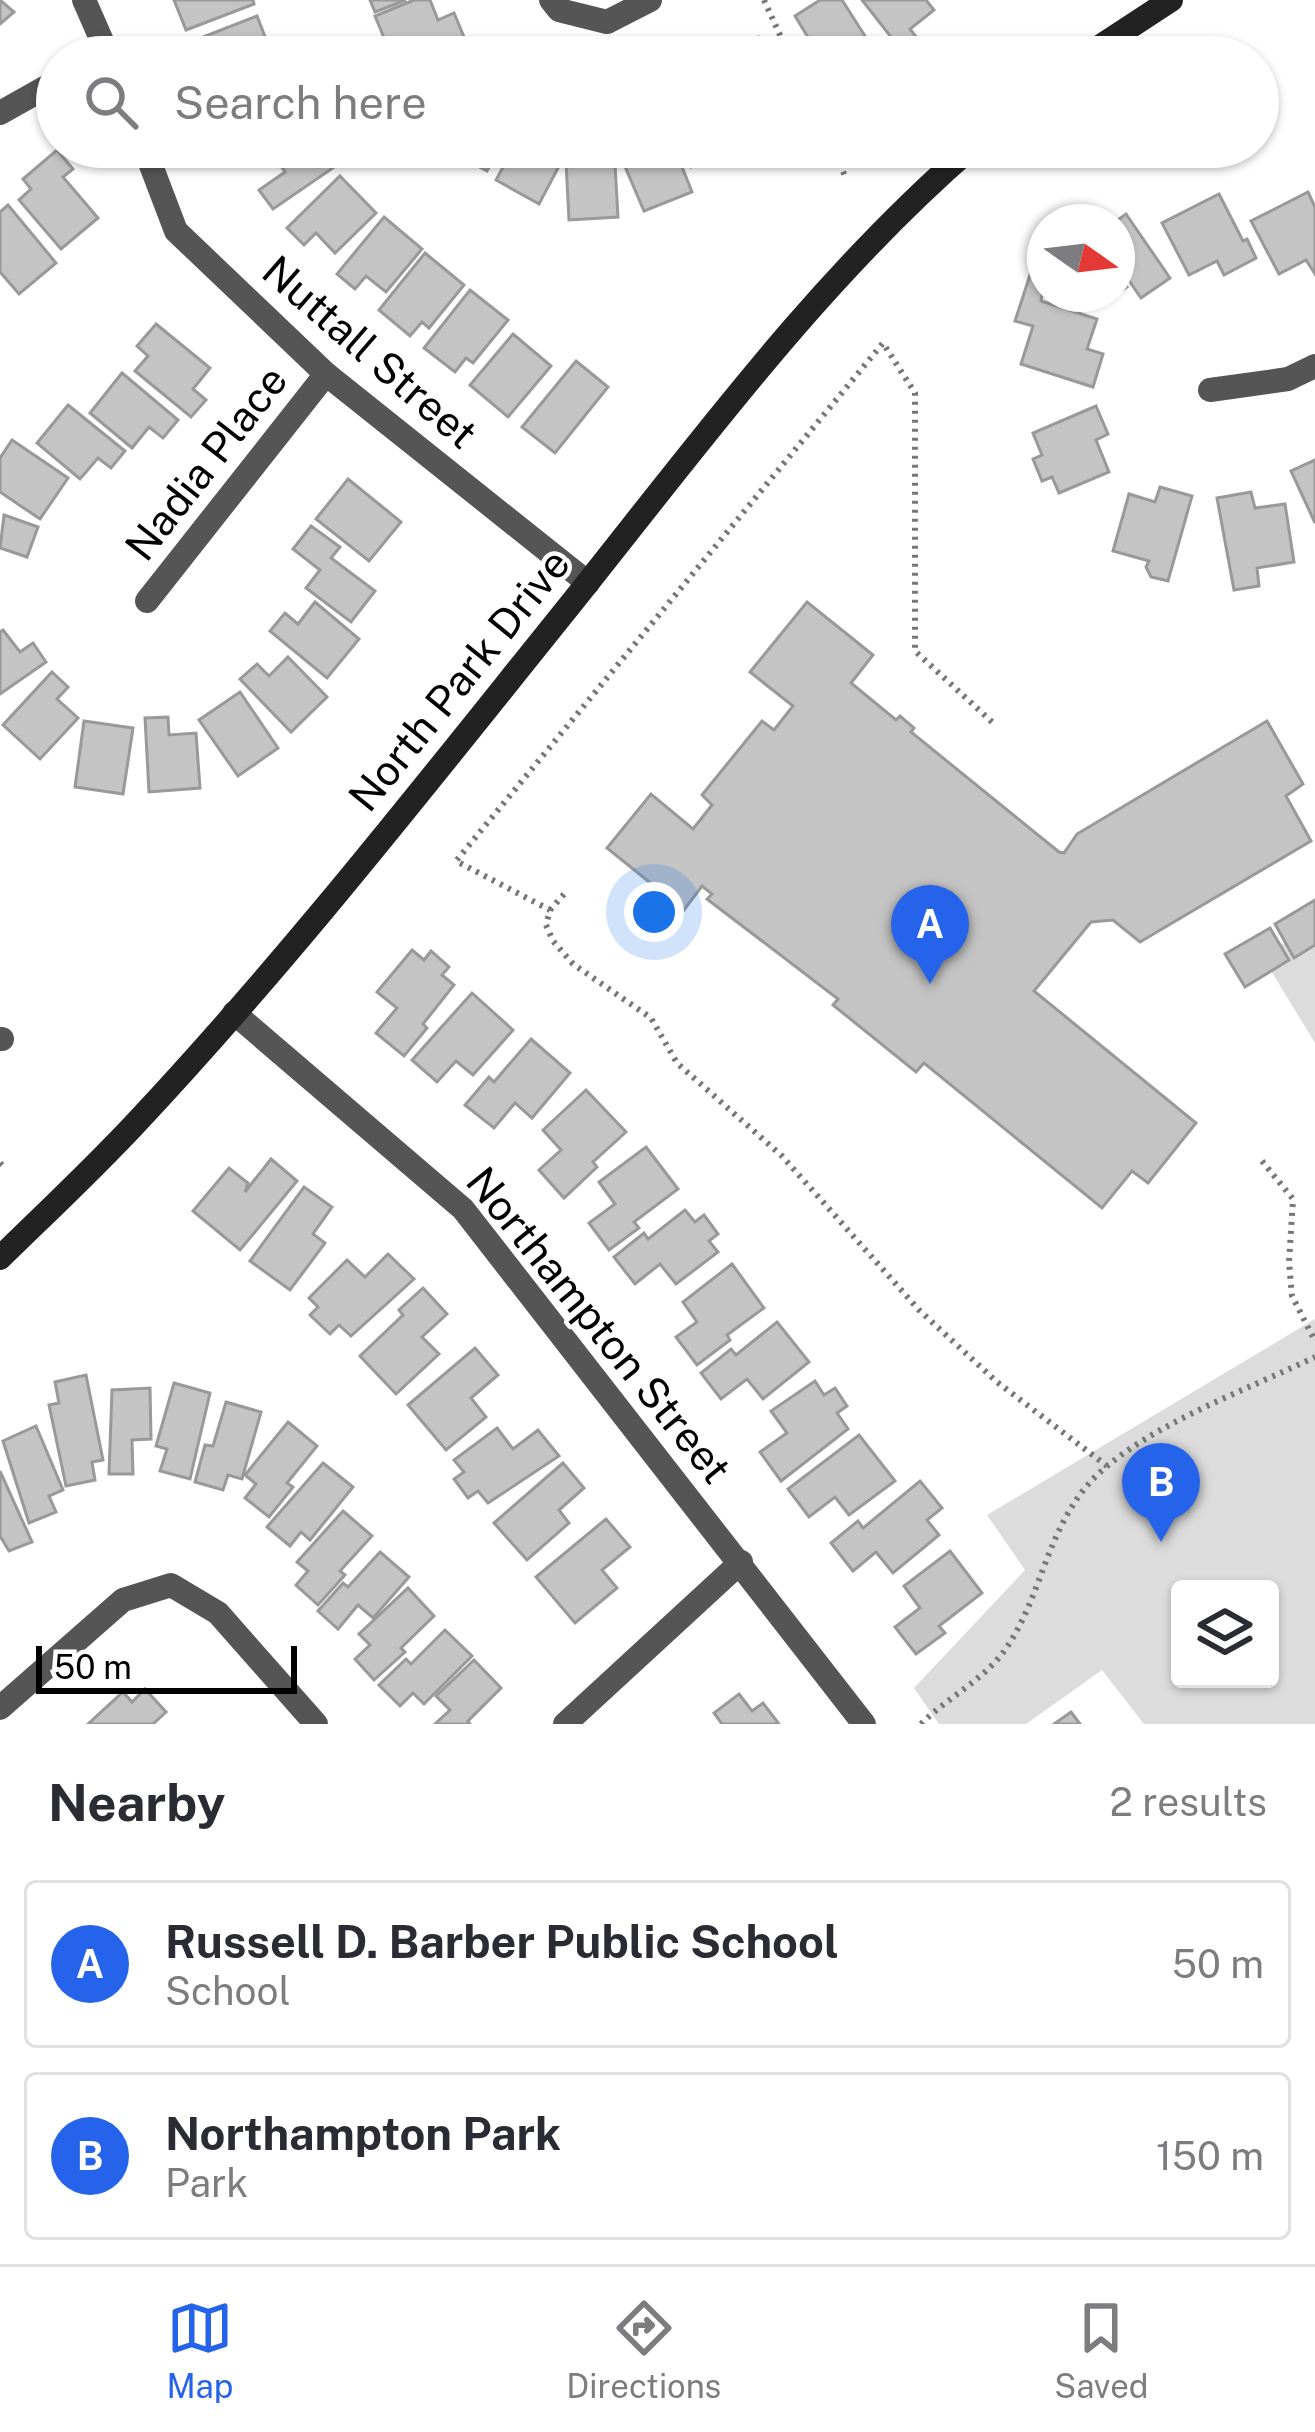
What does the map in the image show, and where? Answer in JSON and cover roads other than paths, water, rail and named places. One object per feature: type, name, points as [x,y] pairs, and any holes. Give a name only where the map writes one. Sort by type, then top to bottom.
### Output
[{"type":"main road","points":[[1116,36],[1171,0]]},
{"type":"main road","name":"North Park Drive","points":[[0,1258],[134,1126],[235,1013],[835,279],[948,168]]},
{"type":"street","points":[[84,0],[99,36]]},
{"type":"street","points":[[551,0],[559,10],[607,22],[650,0]]},
{"type":"street","points":[[0,113],[36,93]]},
{"type":"street","name":"Nuttall Street","points":[[152,168],[176,231],[326,374],[588,583]]},
{"type":"street","points":[[1210,390],[1288,379],[1315,365]]},
{"type":"street","name":"Nadia Place","points":[[148,601],[326,374]]},
{"type":"street","name":"Northampton Street","points":[[235,1013],[463,1209],[864,1724]]},
{"type":"street","points":[[565,1724],[741,1562]]},
{"type":"street","points":[[0,1708],[123,1600],[171,1585],[218,1613],[316,1724]]},
{"type":"place","name":"Russell D. Barber Public School","points":[[930,984]]},
{"type":"place","name":"Northampton Park","points":[[1161,1542]]}]
